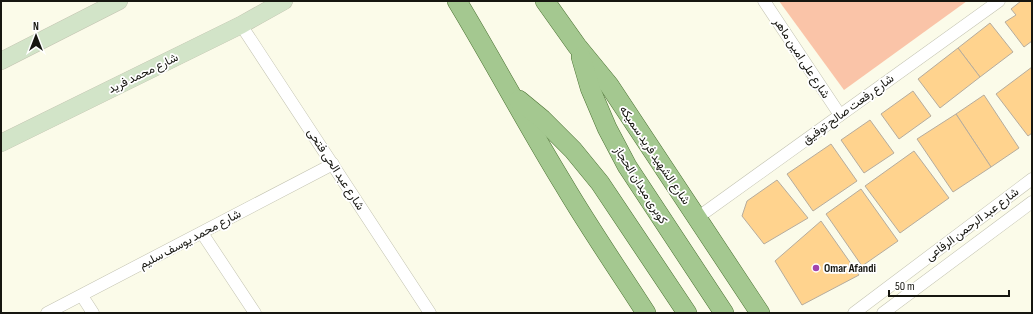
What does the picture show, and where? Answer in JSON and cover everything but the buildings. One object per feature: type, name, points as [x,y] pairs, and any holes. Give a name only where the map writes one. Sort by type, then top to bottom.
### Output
[{"type":"main road","points":[[1,61],[120,1]]},
{"type":"main road","name":"شارع محمد فريد","points":[[1,143],[241,25],[284,1]]},
{"type":"main road","points":[[457,1],[564,186],[646,313]]},
{"type":"main road","name":"شارع الشهيد فريد سميكه","points":[[545,1],[577,46],[609,85],[760,313]]},
{"type":"main road","name":"كوبرى ميدان الحجاز","points":[[577,46],[590,88],[604,121],[627,166],[724,313]]},
{"type":"main road","points":[[509,92],[542,119],[573,150],[600,183],[687,313]]},
{"type":"street","name":"شارع على امين ماهر","points":[[764,1],[840,115]]},
{"type":"street","name":"شارع رفعت صالح توفيق","points":[[697,218],[999,1]]},
{"type":"street","name":"شارع عبد الحى فتحى","points":[[241,25],[430,313]]},
{"type":"street","name":"شارع محمد يوسف سليم","points":[[47,313],[333,164]]},
{"type":"street","name":"شارع عبد الرحمن الرفاعى","points":[[854,313],[1032,179]]},
{"type":"street","name":"شارع عبد الرحمن الرفاعى","points":[[883,313],[1032,202]]},
{"type":"street","points":[[202,233],[255,313]]},
{"type":"street","points":[[82,296],[93,313]]},
{"type":"shaded area","points":[[779,1],[967,1],[844,90]]},
{"type":"place","name":"Omar Afandi","points":[[816,268]]}]
